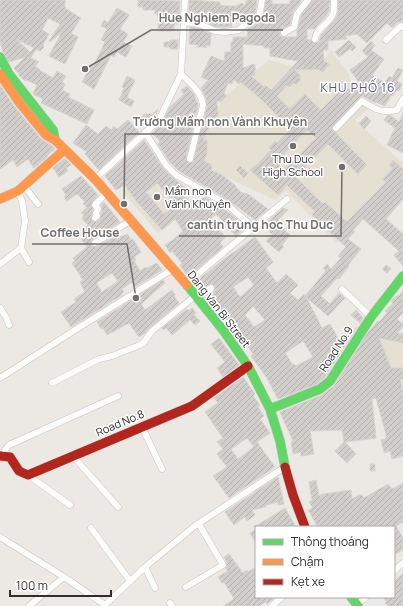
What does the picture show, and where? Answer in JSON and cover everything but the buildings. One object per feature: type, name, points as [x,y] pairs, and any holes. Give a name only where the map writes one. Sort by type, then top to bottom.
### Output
[{"type":"main road","name":"Dang Van Bi Street","points":[[0,57],[9,74],[53,130],[55,140]]},
{"type":"main road","name":"Dang Van Bi Street","points":[[0,74],[19,102],[46,135],[55,140],[95,179],[224,330],[248,366],[270,409],[280,441],[285,467],[293,495],[305,526]]},
{"type":"main road","points":[[0,200],[21,189],[64,150]]},
{"type":"main road","name":"Road No.9","points":[[270,409],[320,389],[330,381],[371,317],[403,276]]},
{"type":"main road","name":"Road No.8","points":[[28,475],[192,406],[248,366]]},
{"type":"main road","points":[[2,456],[10,457],[19,471],[28,475]]},
{"type":"street","points":[[95,179],[158,120],[181,74],[185,0]]},
{"type":"street","points":[[184,22],[200,24],[225,32],[240,30],[248,22],[259,19],[262,0]]},
{"type":"street","points":[[284,32],[294,27],[299,11],[308,0]]},
{"type":"street","points":[[315,39],[318,31],[323,28],[334,15],[334,0]]},
{"type":"street","points":[[386,40],[402,25]]},
{"type":"street","points":[[181,74],[198,90],[203,105],[190,159]]},
{"type":"street","points":[[336,128],[362,101],[374,109],[385,112],[397,110],[403,99]]},
{"type":"street","points":[[145,132],[166,165],[176,175],[225,203],[253,227]]},
{"type":"street","points":[[21,189],[38,204]]},
{"type":"street","points":[[21,189],[25,221],[21,248],[29,262]]},
{"type":"street","points":[[94,218],[97,216],[96,214],[98,208],[95,205],[106,193]]},
{"type":"street","points":[[186,284],[287,199]]},
{"type":"street","points":[[95,243],[130,221]]},
{"type":"street","points":[[0,264],[21,248]]},
{"type":"street","points":[[0,378],[173,269]]},
{"type":"street","points":[[52,383],[93,362],[140,345],[152,331],[196,297],[211,288]]},
{"type":"street","points":[[342,289],[371,317]]},
{"type":"street","points":[[0,308],[9,325]]},
{"type":"street","points":[[2,456],[9,445],[118,396]]},
{"type":"street","points":[[142,427],[162,469]]},
{"type":"street","points":[[73,456],[118,507]]},
{"type":"street","points":[[0,537],[64,577],[104,606],[145,567],[196,525],[285,467]]},
{"type":"street","points":[[28,475],[70,505]]},
{"type":"street","points":[[186,587],[223,565],[199,524]]},
{"type":"street","points":[[91,528],[130,581]]},
{"type":"street","points":[[395,570],[403,563]]},
{"type":"street","points":[[145,567],[155,588]]},
{"type":"street","points":[[29,606],[64,577]]},
{"type":"street","points":[[272,606],[281,598]]},
{"type":"street","points":[[357,606],[365,598]]},
{"type":"shaded area","name":"Thu Duc High School","points":[[331,50],[349,74],[351,87],[369,108],[355,120],[403,162],[403,175],[337,243],[286,191],[275,200],[205,167],[203,135],[224,97],[269,60],[298,68],[318,69]]},
{"type":"shaded area","name":"Mầm non Vành Khuyên","points":[[157,161],[193,203],[158,233],[122,191]]},
{"type":"shaded area","points":[[384,329],[403,333],[403,445],[377,333]]},
{"type":"traffic: fast","points":[[0,57],[9,74],[53,130],[55,140]]},
{"type":"traffic: fast","points":[[270,409],[320,389],[330,381],[371,317],[403,276]]},
{"type":"traffic: fast","points":[[187,285],[223,330],[248,366],[270,409],[280,441],[285,467]]},
{"type":"traffic: fast","points":[[352,598],[358,606]]},
{"type":"traffic: slow","points":[[0,74],[19,102],[46,135],[55,140],[95,179],[187,285]]},
{"type":"traffic: slow","points":[[0,199],[18,191],[64,150]]},
{"type":"traffic: jam","points":[[0,456],[10,457],[19,471],[28,475],[192,406],[248,366]]},
{"type":"traffic: jam","points":[[285,467],[293,495],[305,526]]},
{"type":"place","name":"Hue Nghiem Pagoda","points":[[85,69]]},
{"type":"place","name":"Thu Duc High School","points":[[293,146]]},
{"type":"place","name":"cantin trung hoc Thu Duc","points":[[342,167]]},
{"type":"place","name":"Mầm non Vành Khuyên","points":[[157,197]]},
{"type":"place","name":"Trường Mầm non Vành Khuyên","points":[[124,204]]},
{"type":"place","name":"Coffee House","points":[[136,298]]},
{"type":"district","name":"KHU PHỐ 16","points":[[358,88]]}]
